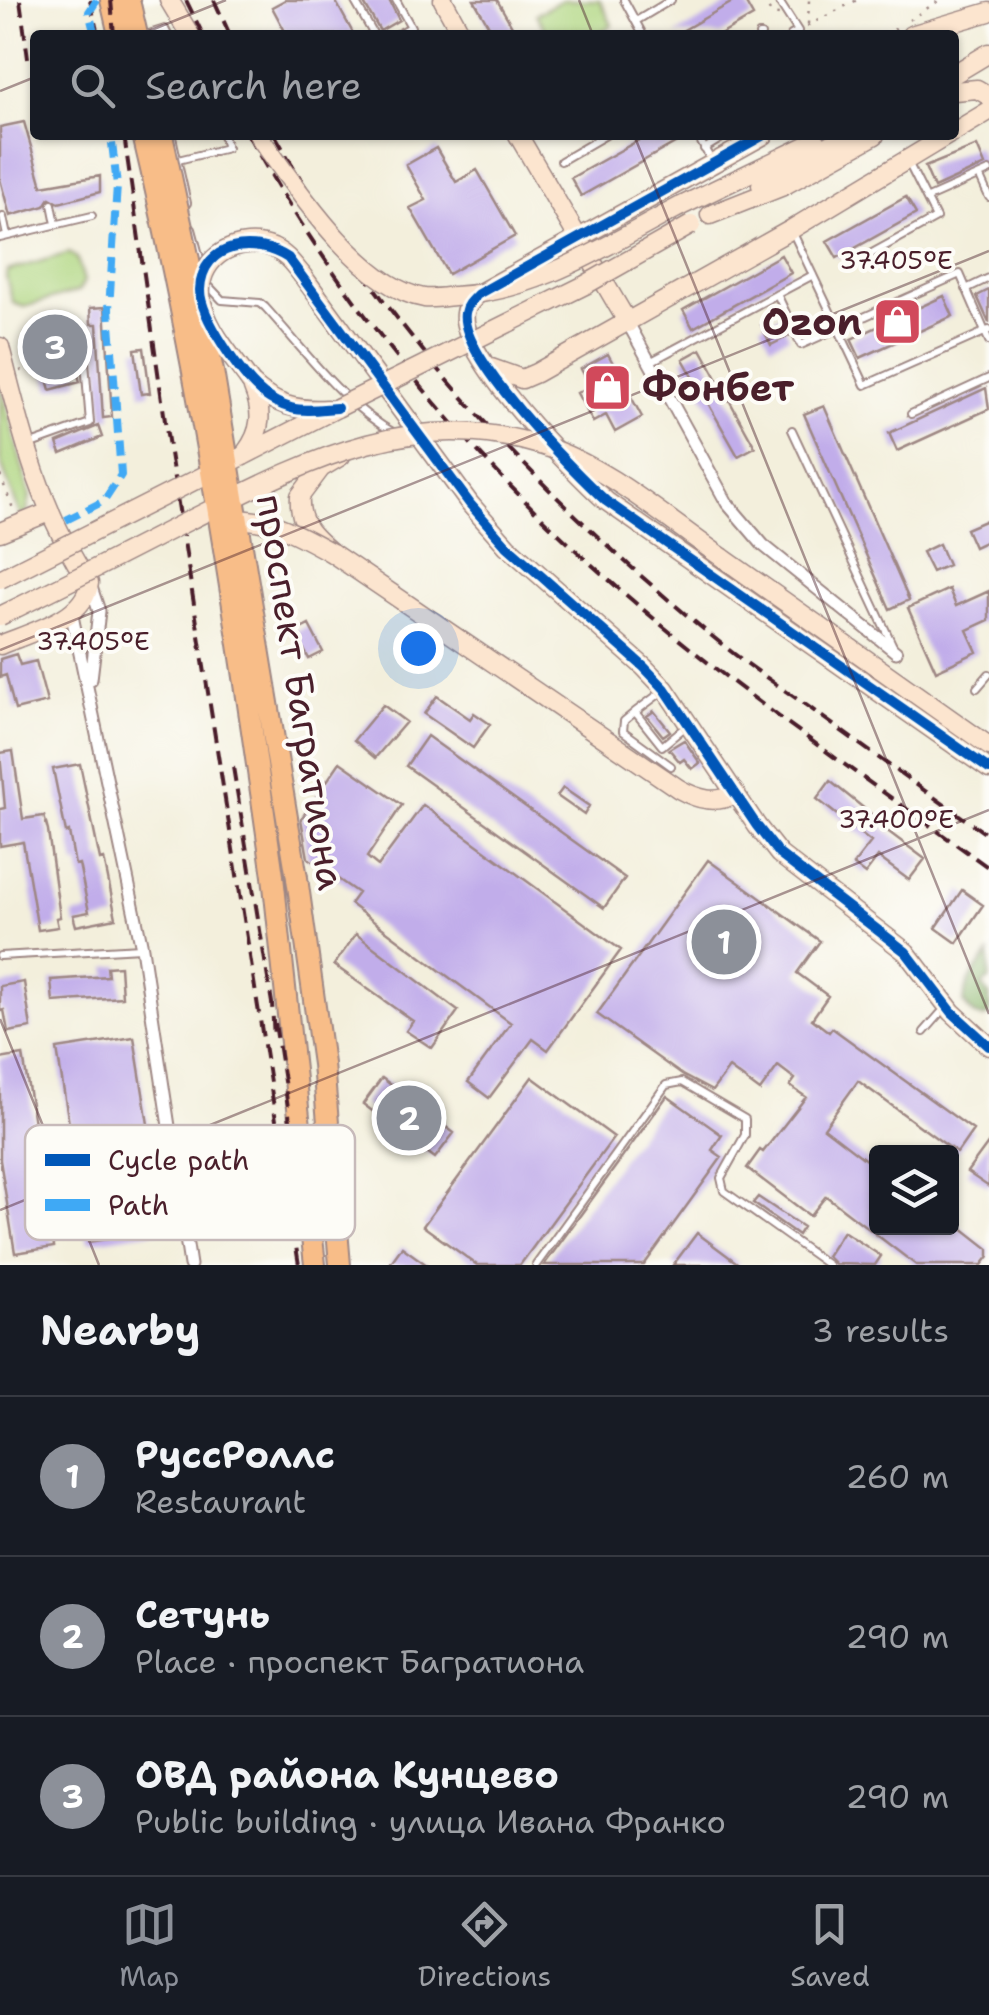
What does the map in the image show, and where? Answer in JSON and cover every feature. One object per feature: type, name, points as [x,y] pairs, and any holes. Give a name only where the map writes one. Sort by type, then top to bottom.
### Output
[{"type":"main road","points":[[111,0],[118,30]]},
{"type":"main road","points":[[129,0],[137,30]]},
{"type":"main road","name":"проспект Багратиона","points":[[144,140],[191,373],[244,673],[301,1125]]},
{"type":"main road","name":"проспект Багратиона","points":[[163,140],[213,371],[286,804],[328,1125]]},
{"type":"main road","name":"проспект Багратиона","points":[[313,1240],[316,1265]]},
{"type":"main road","name":"проспект Багратиона","points":[[338,1240],[340,1265]]},
{"type":"street","points":[[169,0],[187,30]]},
{"type":"street","points":[[443,0],[459,30]]},
{"type":"street","points":[[905,30],[989,12]]},
{"type":"street","points":[[959,71],[989,53]]},
{"type":"street","points":[[959,91],[977,89],[989,96]]},
{"type":"street","points":[[959,128],[989,111]]},
{"type":"street","points":[[262,140],[344,247],[394,286],[423,298],[471,296],[516,287],[552,274],[754,168],[818,140]]},
{"type":"street","points":[[521,140],[628,322],[727,503],[762,545],[896,652]]},
{"type":"street","points":[[751,140],[708,157],[578,240],[478,294],[464,315],[466,327],[516,406],[576,474],[634,523],[989,769]]},
{"type":"street","points":[[0,579],[585,286],[838,140]]},
{"type":"street","points":[[710,214],[781,187],[866,140]]},
{"type":"street","points":[[484,361],[508,376],[522,379],[536,374],[792,230],[939,140]]},
{"type":"street","points":[[337,408],[294,409],[265,396],[251,383],[210,324],[200,292],[202,275],[211,260],[230,247],[250,243],[272,247],[288,258],[470,504],[508,546],[665,689],[779,854],[906,952],[947,1006],[989,1046]]},
{"type":"street","points":[[0,347],[25,446],[49,512],[89,583],[98,610],[90,688]]},
{"type":"street","points":[[516,406],[513,396],[536,374]]},
{"type":"street","points":[[243,456],[255,440],[261,416],[251,383]]},
{"type":"street","points":[[0,616],[294,469],[358,445],[425,432],[498,434],[546,446],[583,463],[989,746]]},
{"type":"street","points":[[332,553],[302,522],[300,496],[321,468],[358,445]]},
{"type":"street","points":[[0,532],[49,512]]},
{"type":"street","points":[[150,541],[221,519],[251,518],[288,528],[332,553],[679,789],[698,800],[723,800],[736,794]]},
{"type":"street","points":[[72,557],[72,611],[142,948],[169,1125]]},
{"type":"street","points":[[0,645],[72,611],[86,598],[89,583]]},
{"type":"street","points":[[186,1240],[190,1265]]},
{"type":"lane","points":[[354,0],[371,30]]},
{"type":"lane","points":[[396,0],[410,27],[405,30]]},
{"type":"lane","points":[[624,0],[641,30]]},
{"type":"lane","points":[[636,22],[671,0]]},
{"type":"lane","points":[[778,0],[793,30]]},
{"type":"lane","points":[[173,140],[208,287],[226,301],[260,303],[377,424],[407,440],[421,438]]},
{"type":"lane","points":[[178,160],[227,148],[225,140]]},
{"type":"lane","points":[[561,162],[598,140]]},
{"type":"lane","points":[[700,140],[708,157],[723,140]]},
{"type":"lane","points":[[865,257],[936,218],[906,159]]},
{"type":"lane","points":[[928,198],[989,171]]},
{"type":"lane","points":[[980,177],[989,197]]},
{"type":"lane","points":[[52,204],[56,224]]},
{"type":"lane","points":[[3,217],[3,237],[92,216]]},
{"type":"lane","points":[[792,230],[864,384],[987,331]]},
{"type":"lane","points":[[777,294],[802,345],[960,274],[989,341]]},
{"type":"lane","points":[[650,362],[813,275]]},
{"type":"lane","points":[[966,289],[989,278]]},
{"type":"lane","points":[[25,446],[90,423],[83,338]]},
{"type":"lane","points":[[911,414],[989,378]]},
{"type":"lane","points":[[792,430],[896,652]]},
{"type":"lane","points":[[977,688],[989,674]]},
{"type":"lane","points":[[665,689],[624,721],[623,731],[670,766]]},
{"type":"lane","points":[[636,712],[662,746],[690,724]]},
{"type":"lane","points":[[0,956],[142,948]]},
{"type":"lane","points":[[924,1032],[947,1006]]},
{"type":"lane","points":[[536,1265],[666,1085],[682,1082],[744,1119],[745,1135],[720,1178],[724,1191],[828,1265]]},
{"type":"path","points":[[808,25],[809,0]]},
{"type":"path","points":[[799,30],[857,0]]},
{"type":"path","points":[[905,30],[940,0]]},
{"type":"path","points":[[32,368],[26,335],[50,328],[51,335]]},
{"type":"path","points":[[18,371],[43,364]]},
{"type":"path","points":[[0,475],[14,513]]},
{"type":"green space","points":[[562,0],[600,0],[612,25],[604,30],[545,30],[536,14]]},
{"type":"green space","points":[[69,253],[77,258],[84,281],[79,291],[24,307],[13,303],[7,271]]},
{"type":"green space","points":[[0,383],[30,496],[27,512],[21,517],[0,461]]},
{"type":"green space","points":[[989,954],[989,980],[982,985],[989,996],[989,1016],[982,1017],[964,1003],[972,977]]},
{"type":"building","points":[[285,0],[335,0],[351,30],[284,30],[272,7]]},
{"type":"building","points":[[362,0],[389,0],[399,20],[379,30]]},
{"type":"building","points":[[474,0],[497,0],[514,30],[491,30]]},
{"type":"building","points":[[736,0],[744,0],[753,16],[729,30],[684,30]]},
{"type":"building","points":[[24,122],[42,186],[100,176],[100,192],[59,203],[50,198],[45,206],[10,216],[0,179],[0,127]]},
{"type":"building","points":[[639,140],[680,140],[581,196],[571,178]]},
{"type":"building","points":[[977,146],[985,165],[934,188],[925,167]]},
{"type":"building","points":[[436,148],[456,182],[477,170],[515,236],[448,274],[410,208],[426,200],[406,165]]},
{"type":"building","points":[[906,197],[916,214],[837,258],[827,241]]},
{"type":"building","points":[[781,255],[791,273],[693,328],[683,310]]},
{"type":"building","points":[[989,290],[989,323],[977,296]]},
{"type":"building","points":[[944,296],[953,316],[860,358],[851,339]]},
{"type":"building","points":[[105,307],[112,417],[103,418],[97,324],[91,324],[90,308]]},
{"type":"building","points":[[780,316],[789,336],[771,345],[761,325]]},
{"type":"building","points":[[66,331],[80,382],[50,390],[36,339]]},
{"type":"building","points":[[144,348],[150,393],[141,394],[135,349]]},
{"type":"building","points":[[701,349],[755,447],[738,456],[683,359]]},
{"type":"building","points":[[608,354],[642,417],[615,432],[606,415],[593,422],[577,393],[590,386],[581,369]]},
{"type":"building","points":[[986,388],[989,409],[897,451],[889,433]]},
{"type":"building","points":[[824,406],[909,600],[890,609],[804,414]]},
{"type":"building","points":[[98,426],[102,437],[61,454],[57,443]]},
{"type":"building","points":[[989,519],[989,540],[974,547],[966,529]]},
{"type":"building","points":[[939,544],[948,565],[932,572],[922,552]]},
{"type":"building","points":[[949,589],[956,606],[989,591],[989,620],[967,630],[977,652],[936,671],[908,608]]},
{"type":"building","points":[[309,625],[323,652],[309,659],[295,632]]},
{"type":"building","points":[[16,654],[20,665],[36,661],[47,702],[15,710],[6,675],[0,677],[0,659]]},
{"type":"building","points":[[437,696],[470,719],[474,713],[490,724],[473,748],[424,714]]},
{"type":"building","points":[[383,705],[406,722],[375,758],[354,740]]},
{"type":"building","points":[[654,711],[670,731],[663,736],[647,716]]},
{"type":"building","points":[[427,736],[625,878],[604,908],[406,766]]},
{"type":"building","points":[[684,740],[700,763],[692,769],[669,749]]},
{"type":"building","points":[[13,751],[23,819],[44,816],[48,831],[60,917],[56,918],[58,927],[38,930],[23,842],[0,846],[0,809],[5,808],[0,753]]},
{"type":"building","points":[[340,762],[402,805],[367,857],[378,866],[423,805],[621,950],[548,1050],[533,1039],[489,1098],[468,1082],[511,1023],[350,904],[358,893],[308,858],[301,819]]},
{"type":"building","points":[[80,764],[116,918],[76,926],[73,915],[89,912],[79,864],[75,865],[69,832],[66,833],[53,769]]},
{"type":"building","points":[[830,781],[925,859],[909,880],[878,857],[865,874],[853,865],[871,842],[817,799]]},
{"type":"building","points":[[563,788],[589,806],[584,815],[557,796]]},
{"type":"building","points":[[708,860],[820,941],[797,973],[828,996],[812,1019],[829,1032],[832,1028],[973,1130],[959,1150],[959,1145],[946,1145],[858,1081],[824,1128],[869,1162],[869,1229],[826,1196],[810,1216],[747,1168],[806,1097],[790,1086],[795,1079],[778,1066],[760,1091],[729,1068],[712,1091],[682,1075],[597,1014]]},
{"type":"building","points":[[962,890],[983,905],[957,943],[936,928]]},
{"type":"building","points":[[356,934],[458,1011],[432,1048],[406,1031],[413,1021],[334,965]]},
{"type":"building","points":[[120,966],[122,997],[53,1002],[51,980],[108,976],[107,967]]},
{"type":"building","points":[[24,982],[31,1028],[8,1032],[4,1010],[0,1011],[0,986]]},
{"type":"building","points":[[134,1037],[148,1125],[69,1125],[57,1049]]},
{"type":"building","points":[[23,1055],[34,1125],[25,1125],[25,1240],[53,1240],[54,1247],[15,1253],[0,1160],[0,1059]]},
{"type":"building","points":[[532,1077],[614,1137],[520,1265],[477,1265],[423,1226]]},
{"type":"building","points":[[382,1078],[454,1133],[435,1158],[363,1104]]},
{"type":"building","points":[[667,1096],[722,1135],[712,1150],[722,1157],[644,1265],[544,1265]]},
{"type":"building","points":[[989,1142],[989,1187],[967,1172]]},
{"type":"building","points":[[758,1197],[803,1227],[798,1235],[753,1203]]},
{"type":"building","points":[[959,1225],[989,1249],[982,1265],[916,1265],[877,1235],[959,1235]]},
{"type":"building","points":[[843,1231],[881,1256],[875,1265],[835,1264],[827,1256]]},
{"type":"building","points":[[697,1233],[740,1265],[673,1265]]},
{"type":"building","points":[[402,1247],[427,1265],[389,1265]]},
{"type":"railway","points":[[20,0],[28,58]]},
{"type":"railway","points":[[90,0],[97,30]]},
{"type":"railway","points":[[111,0],[114,30]]},
{"type":"railway","points":[[186,0],[201,30]]},
{"type":"railway","points":[[214,0],[228,30]]},
{"type":"railway","points":[[125,140],[166,428],[277,1125]]},
{"type":"railway","points":[[251,140],[286,200],[372,325],[469,442],[522,497],[632,600],[718,671],[989,868]]},
{"type":"railway","points":[[278,140],[366,277],[472,409],[530,471],[654,587],[729,650],[989,836]]},
{"type":"railway","points":[[233,767],[272,1003],[274,1039]]},
{"type":"railway","points":[[275,1023],[291,1125]]},
{"type":"railway","points":[[295,1240],[299,1265]]},
{"type":"marked path","points":[[94,30],[89,12],[97,0]]},
{"type":"marked path","points":[[66,520],[104,501],[121,475],[109,309],[117,185],[112,140]]},
{"type":"cycle path","points":[[755,140],[478,294],[465,313],[468,332],[480,356],[521,412],[606,501],[989,769]]},
{"type":"cycle path","points":[[337,408],[291,408],[254,386],[214,330],[202,302],[203,274],[210,261],[220,253],[247,246],[275,251],[288,258],[470,504],[507,546],[665,689],[779,854],[906,952],[952,1012],[989,1046]]},
{"type":"place","name":"Ozon","points":[[897,321]]},
{"type":"place","name":"ОВД района Кунцево","points":[[55,347]]},
{"type":"place","name":"Фонбет","points":[[607,387]]},
{"type":"place","name":"РуссРоллс","points":[[724,942]]},
{"type":"place","name":"Сетунь","points":[[409,1118]]}]
